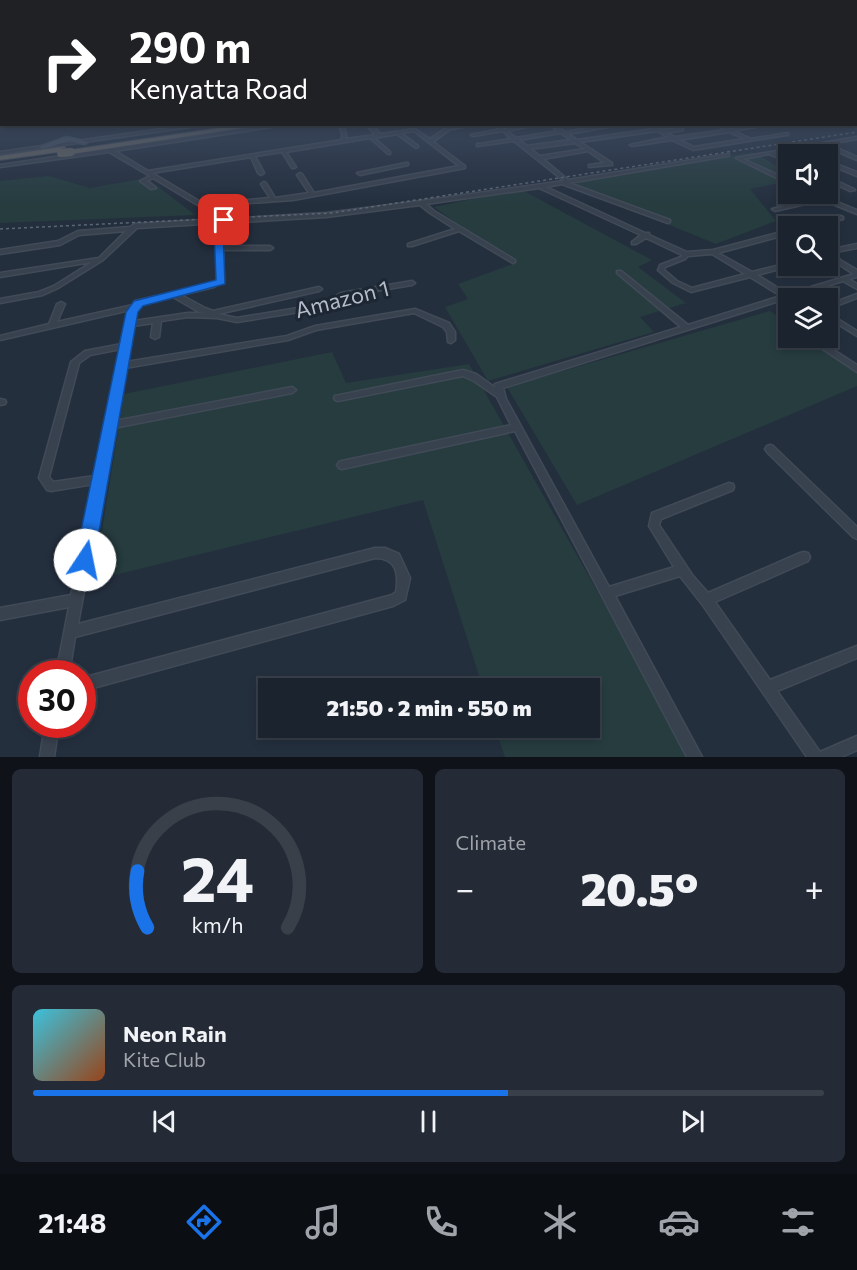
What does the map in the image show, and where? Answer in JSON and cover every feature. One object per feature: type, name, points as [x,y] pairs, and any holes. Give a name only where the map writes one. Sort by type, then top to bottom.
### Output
[{"type":"highway","points":[[0,162],[67,145],[177,133]]},
{"type":"highway","points":[[67,145],[186,133]]},
{"type":"main road","points":[[42,147],[85,141]]},
{"type":"street","points":[[85,141],[141,133]]},
{"type":"street","points":[[67,145],[110,150],[209,133]]},
{"type":"street","points":[[344,133],[344,141]]},
{"type":"street","points":[[153,188],[143,181],[151,174],[252,155],[396,133]]},
{"type":"street","points":[[398,133],[416,147]]},
{"type":"street","points":[[204,205],[313,195],[463,167],[420,133]]},
{"type":"street","points":[[431,141],[441,133]]},
{"type":"street","points":[[473,135],[483,133]]},
{"type":"street","points":[[507,133],[564,181],[668,221]]},
{"type":"street","points":[[479,145],[560,133]]},
{"type":"street","points":[[564,133],[610,164],[591,166]]},
{"type":"street","points":[[526,148],[640,133]]},
{"type":"street","points":[[663,133],[691,148],[786,134]]},
{"type":"street","points":[[632,145],[714,133]]},
{"type":"street","points":[[736,133],[750,140]]},
{"type":"street","points":[[371,137],[388,153]]},
{"type":"street","points":[[818,144],[857,138]]},
{"type":"street","points":[[848,139],[857,143]]},
{"type":"street","points":[[823,143],[857,159]]},
{"type":"street","points":[[0,153],[42,147]]},
{"type":"street","points":[[702,148],[738,158],[778,177]]},
{"type":"street","points":[[0,338],[134,307],[221,282],[219,229],[222,217],[110,150]]},
{"type":"street","points":[[539,158],[588,150]]},
{"type":"street","points":[[283,151],[294,167]]},
{"type":"street","points":[[738,158],[778,151]]},
{"type":"street","points":[[769,153],[778,157]]},
{"type":"street","points":[[252,155],[261,173]]},
{"type":"street","points":[[0,301],[46,292],[100,259],[135,226],[326,215],[540,186],[727,155]]},
{"type":"street","points":[[360,173],[406,164]]},
{"type":"street","points":[[838,166],[857,174]]},
{"type":"street","points":[[387,168],[399,179]]},
{"type":"street","points":[[300,175],[313,195]]},
{"type":"street","points":[[264,184],[273,199]]},
{"type":"street","points":[[838,184],[852,190]]},
{"type":"street","points":[[540,186],[686,254],[713,252],[778,235]]},
{"type":"street","points":[[421,203],[513,261]]},
{"type":"street","points":[[775,209],[797,204]]},
{"type":"street","points":[[838,204],[857,212]]},
{"type":"street","points":[[0,252],[60,243],[78,233],[131,229]]},
{"type":"street","points":[[410,245],[460,229]]},
{"type":"street","points":[[634,243],[647,234]]},
{"type":"street","points":[[838,248],[857,246]]},
{"type":"street","points":[[220,248],[270,248]]},
{"type":"street","points":[[713,252],[778,291]]},
{"type":"street","points":[[686,254],[683,258],[661,268],[662,272],[687,289],[695,290],[778,268]]},
{"type":"street","points":[[0,275],[100,259]]},
{"type":"street","points":[[838,261],[857,274]]},
{"type":"street","points":[[619,272],[686,327]]},
{"type":"street","points":[[816,288],[857,274]]},
{"type":"street","points":[[844,279],[857,287]]},
{"type":"street","name":"Amazon 1","points":[[129,324],[188,315],[217,316],[237,320],[324,306],[344,294],[412,283]]},
{"type":"street","points":[[175,295],[202,310],[213,313],[319,289]]},
{"type":"street","points":[[838,303],[857,296]]},
{"type":"street","points":[[695,757],[500,395],[498,386],[778,300]]},
{"type":"street","points":[[52,326],[61,304]]},
{"type":"street","points":[[66,660],[134,307]]},
{"type":"street","points":[[122,366],[288,338],[315,328],[415,311],[447,325],[451,332],[451,340]]},
{"type":"street","points":[[155,338],[157,320]]},
{"type":"street","points":[[838,322],[857,334]]},
{"type":"street","points":[[100,479],[59,488],[51,487],[44,478],[75,362],[88,354],[125,346]]},
{"type":"street","points":[[825,348],[857,369]]},
{"type":"street","points":[[338,398],[463,373],[474,375],[483,386],[500,395]]},
{"type":"street","points":[[110,425],[292,390]]},
{"type":"street","points":[[342,465],[517,427]]},
{"type":"street","points":[[770,449],[857,534]]},
{"type":"street","points":[[729,487],[656,516],[654,526],[815,757]]},
{"type":"street","points":[[71,632],[375,554],[385,553],[395,558],[404,578],[401,596],[393,600],[96,681]]},
{"type":"street","points":[[706,600],[804,557]]},
{"type":"street","points":[[607,593],[683,570]]},
{"type":"street","points":[[0,614],[77,600]]},
{"type":"street","points":[[766,688],[857,652]]},
{"type":"street","points":[[47,757],[50,738]]},
{"type":"street","points":[[825,757],[857,743]]},
{"type":"green space","points":[[753,152],[778,167],[778,183],[750,189],[776,221],[716,244],[566,183]]},
{"type":"green space","points":[[49,176],[90,188],[147,178],[195,215],[0,223],[0,181]]},
{"type":"green space","points":[[520,189],[652,260],[638,267],[686,303],[640,317],[654,332],[488,381],[445,307],[468,299],[458,284],[513,264],[434,207]]},
{"type":"green space","points":[[770,311],[778,316],[778,348],[824,348],[857,369],[857,386],[577,505],[507,387]]},
{"type":"green space","points":[[332,352],[346,383],[469,364],[691,757],[505,757],[498,738],[600,738],[600,678],[480,678],[423,500],[94,580],[124,394]]},
{"type":"railway","points":[[0,229],[332,213],[848,133]]},
{"type":"route","points":[[85,560],[134,307],[138,303],[221,282],[219,229],[220,223],[224,220]]}]
